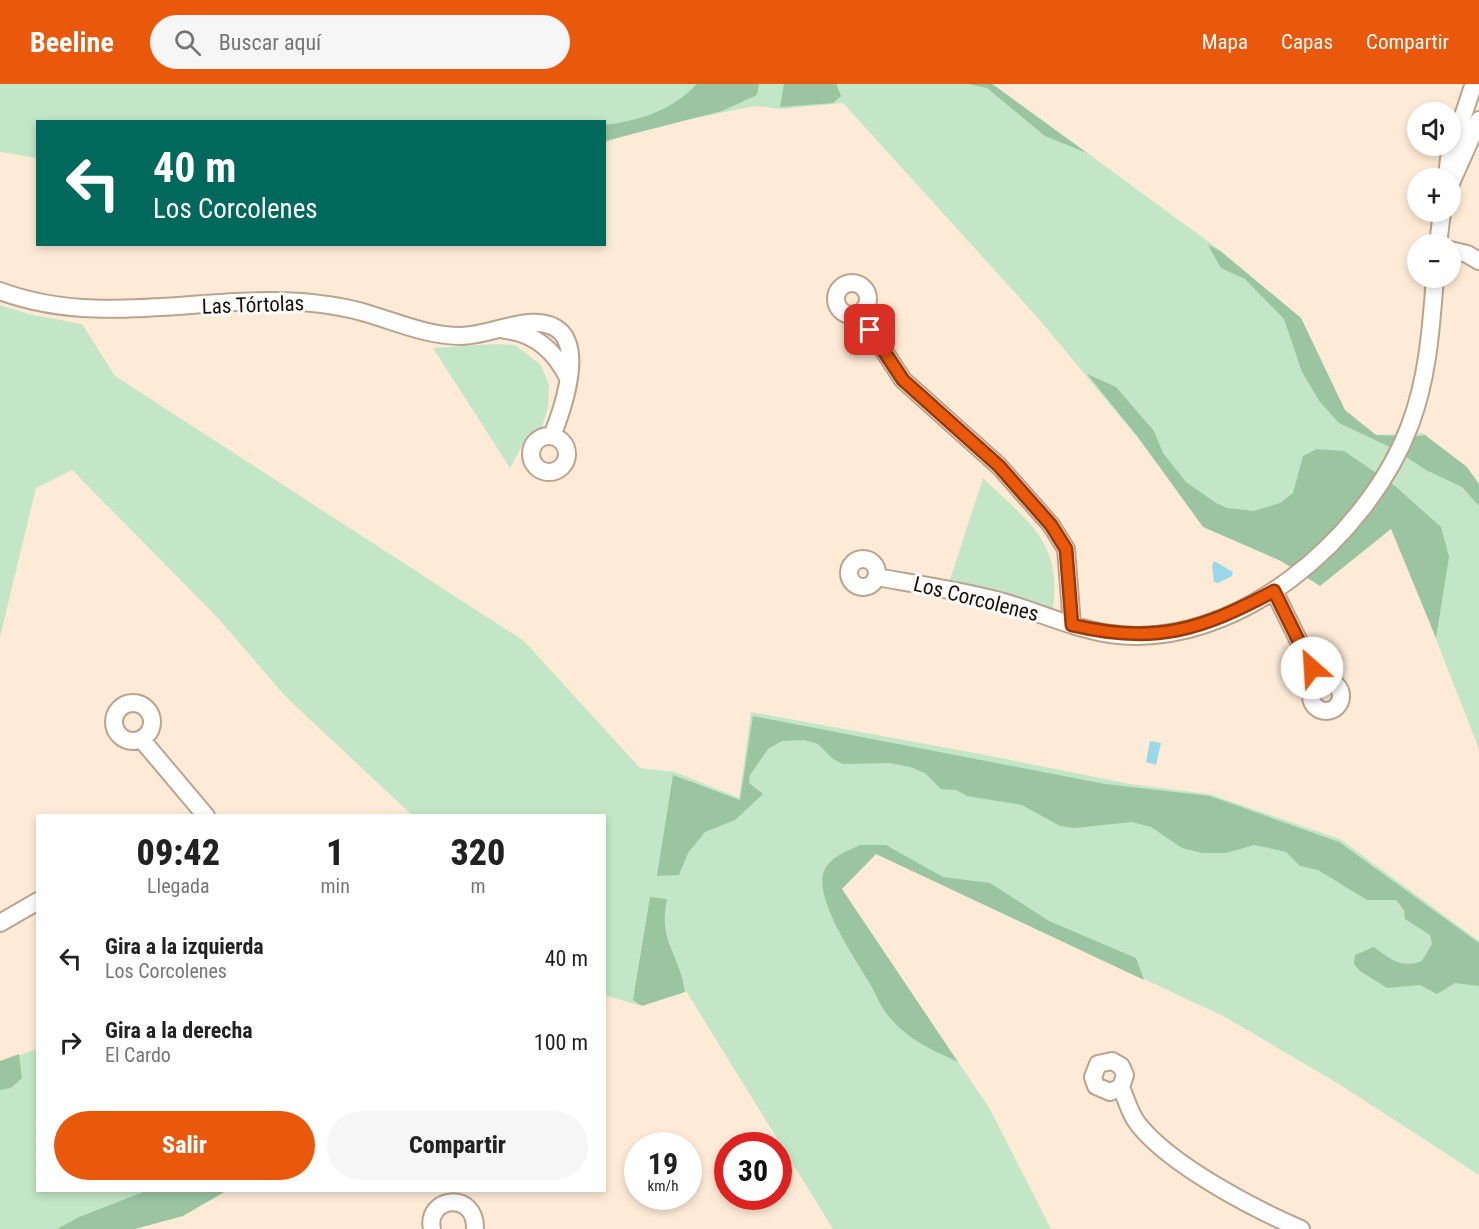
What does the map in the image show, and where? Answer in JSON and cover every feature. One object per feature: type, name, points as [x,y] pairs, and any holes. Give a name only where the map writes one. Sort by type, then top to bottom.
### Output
[{"type":"street","points":[[1448,168],[1471,88]]},
{"type":"street","points":[[1457,168],[1479,120]]},
{"type":"street","points":[[1461,253],[1479,261]]},
{"type":"street","name":"Los Corcolenes","points":[[876,577],[998,600],[1072,625],[1109,634],[1157,634],[1227,616],[1274,591],[1322,551],[1360,512],[1393,462],[1410,425],[1423,381],[1430,339],[1434,288]]},
{"type":"street","name":"Las Tórtolas","points":[[0,291],[59,306],[103,310],[253,302],[303,302],[347,308],[442,335],[478,335],[504,330],[520,332],[540,342],[556,357],[568,378],[552,436]]},
{"type":"street","points":[[859,313],[903,380],[999,466],[1051,525],[1066,549],[1072,625]]},
{"type":"street","points":[[1274,591],[1319,682]]},
{"type":"street","points":[[142,740],[204,814]]},
{"type":"street","points":[[187,795],[189,814]]},
{"type":"street","points":[[0,923],[36,902]]},
{"type":"street","points":[[1121,1087],[1138,1125],[1173,1156],[1225,1191],[1301,1229]]},
{"type":"street","points":[[432,1229],[432,1217],[436,1210],[448,1203],[456,1202],[467,1206],[472,1213],[475,1229]]},
{"type":"green space","points":[[0,84],[993,84],[1221,251],[1301,318],[1344,410],[1376,435],[1422,433],[1466,467],[1479,485],[1479,749],[1392,527],[1284,561],[1203,526],[1137,437],[1038,318],[843,103],[781,109],[755,106],[661,125],[606,142],[606,120],[36,120],[36,158],[0,152]]},
{"type":"green space","points":[[697,84],[759,84],[757,95],[722,111],[606,141],[606,125],[655,113]]},
{"type":"green space","points":[[784,84],[836,84],[841,96],[833,103],[780,107]]},
{"type":"green space","points":[[969,84],[992,84],[1087,153],[1045,136],[987,88]]},
{"type":"green space","points":[[1208,245],[1220,251],[1301,318],[1345,410],[1376,435],[1400,436],[1394,449],[1339,423],[1320,402],[1302,372],[1284,319],[1245,279],[1221,268]]},
{"type":"green space","points":[[0,305],[28,314],[82,324],[115,376],[524,641],[640,768],[675,772],[739,798],[751,712],[1130,784],[1209,794],[1340,839],[1479,941],[1479,1175],[1339,1084],[1225,1017],[874,853],[840,888],[990,1109],[1051,1229],[833,1229],[792,1163],[792,1132],[773,1132],[686,991],[638,1005],[606,995],[606,814],[411,814],[286,697],[217,617],[72,470],[36,488],[0,637]]},
{"type":"green space","points":[[515,345],[541,365],[549,385],[548,408],[541,430],[522,446],[510,468],[433,348]]},
{"type":"green space","points":[[1087,374],[1116,387],[1154,431],[1163,453],[1186,482],[1227,508],[1254,511],[1280,503],[1293,493],[1303,456],[1317,449],[1344,451],[1395,486],[1441,527],[1449,557],[1436,638],[1391,529],[1320,586],[1281,561],[1203,527],[1138,437]]},
{"type":"green space","points":[[1425,435],[1467,467],[1479,484],[1479,506],[1462,487],[1426,470],[1397,451],[1412,437]]},
{"type":"green space","points":[[983,478],[1029,522],[1040,536],[1053,569],[1052,615],[949,583]]},
{"type":"green space","points":[[753,716],[1105,784],[1210,796],[1339,842],[1479,943],[1479,986],[1455,983],[1437,994],[1420,985],[1387,988],[1360,971],[1354,964],[1355,955],[1374,947],[1396,962],[1408,964],[1422,961],[1432,944],[1430,935],[1405,919],[1404,910],[1396,900],[1367,900],[1318,870],[1300,866],[1286,852],[1254,845],[1226,853],[1202,853],[1182,848],[1151,827],[1132,822],[1074,828],[1060,826],[1022,805],[967,796],[956,790],[941,789],[925,773],[910,767],[890,763],[843,764],[833,759],[818,744],[804,740],[782,741],[768,749],[750,775],[749,783],[763,794],[735,820],[705,832],[688,853],[679,875],[657,876],[673,775],[740,800]]},
{"type":"green space","points":[[860,845],[886,845],[943,877],[990,883],[1049,921],[1136,958],[1144,980],[876,854],[842,889],[958,1062],[939,1053],[921,1044],[897,1026],[887,1014],[837,928],[824,896],[822,882],[827,866],[844,852]]},
{"type":"green space","points":[[650,897],[667,899],[665,926],[667,937],[685,992],[642,1006],[633,1000]]},
{"type":"green space","points":[[36,1049],[36,1192],[222,1192],[132,1229],[0,1229],[0,1062]]},
{"type":"green space","points":[[19,1054],[22,1078],[11,1088],[0,1090],[0,1061]]},
{"type":"green space","points":[[143,1192],[224,1192],[183,1216],[135,1229],[57,1229],[79,1217]]},
{"type":"water","points":[[1214,561],[1233,572],[1232,576],[1218,583],[1214,582],[1212,566]]},
{"type":"water","points":[[1150,741],[1161,743],[1156,765],[1146,762]]},
{"type":"route","points":[[870,330],[903,380],[999,466],[1051,525],[1066,549],[1072,625],[1109,634],[1148,636],[1184,629],[1227,616],[1274,591],[1312,668]]}]
